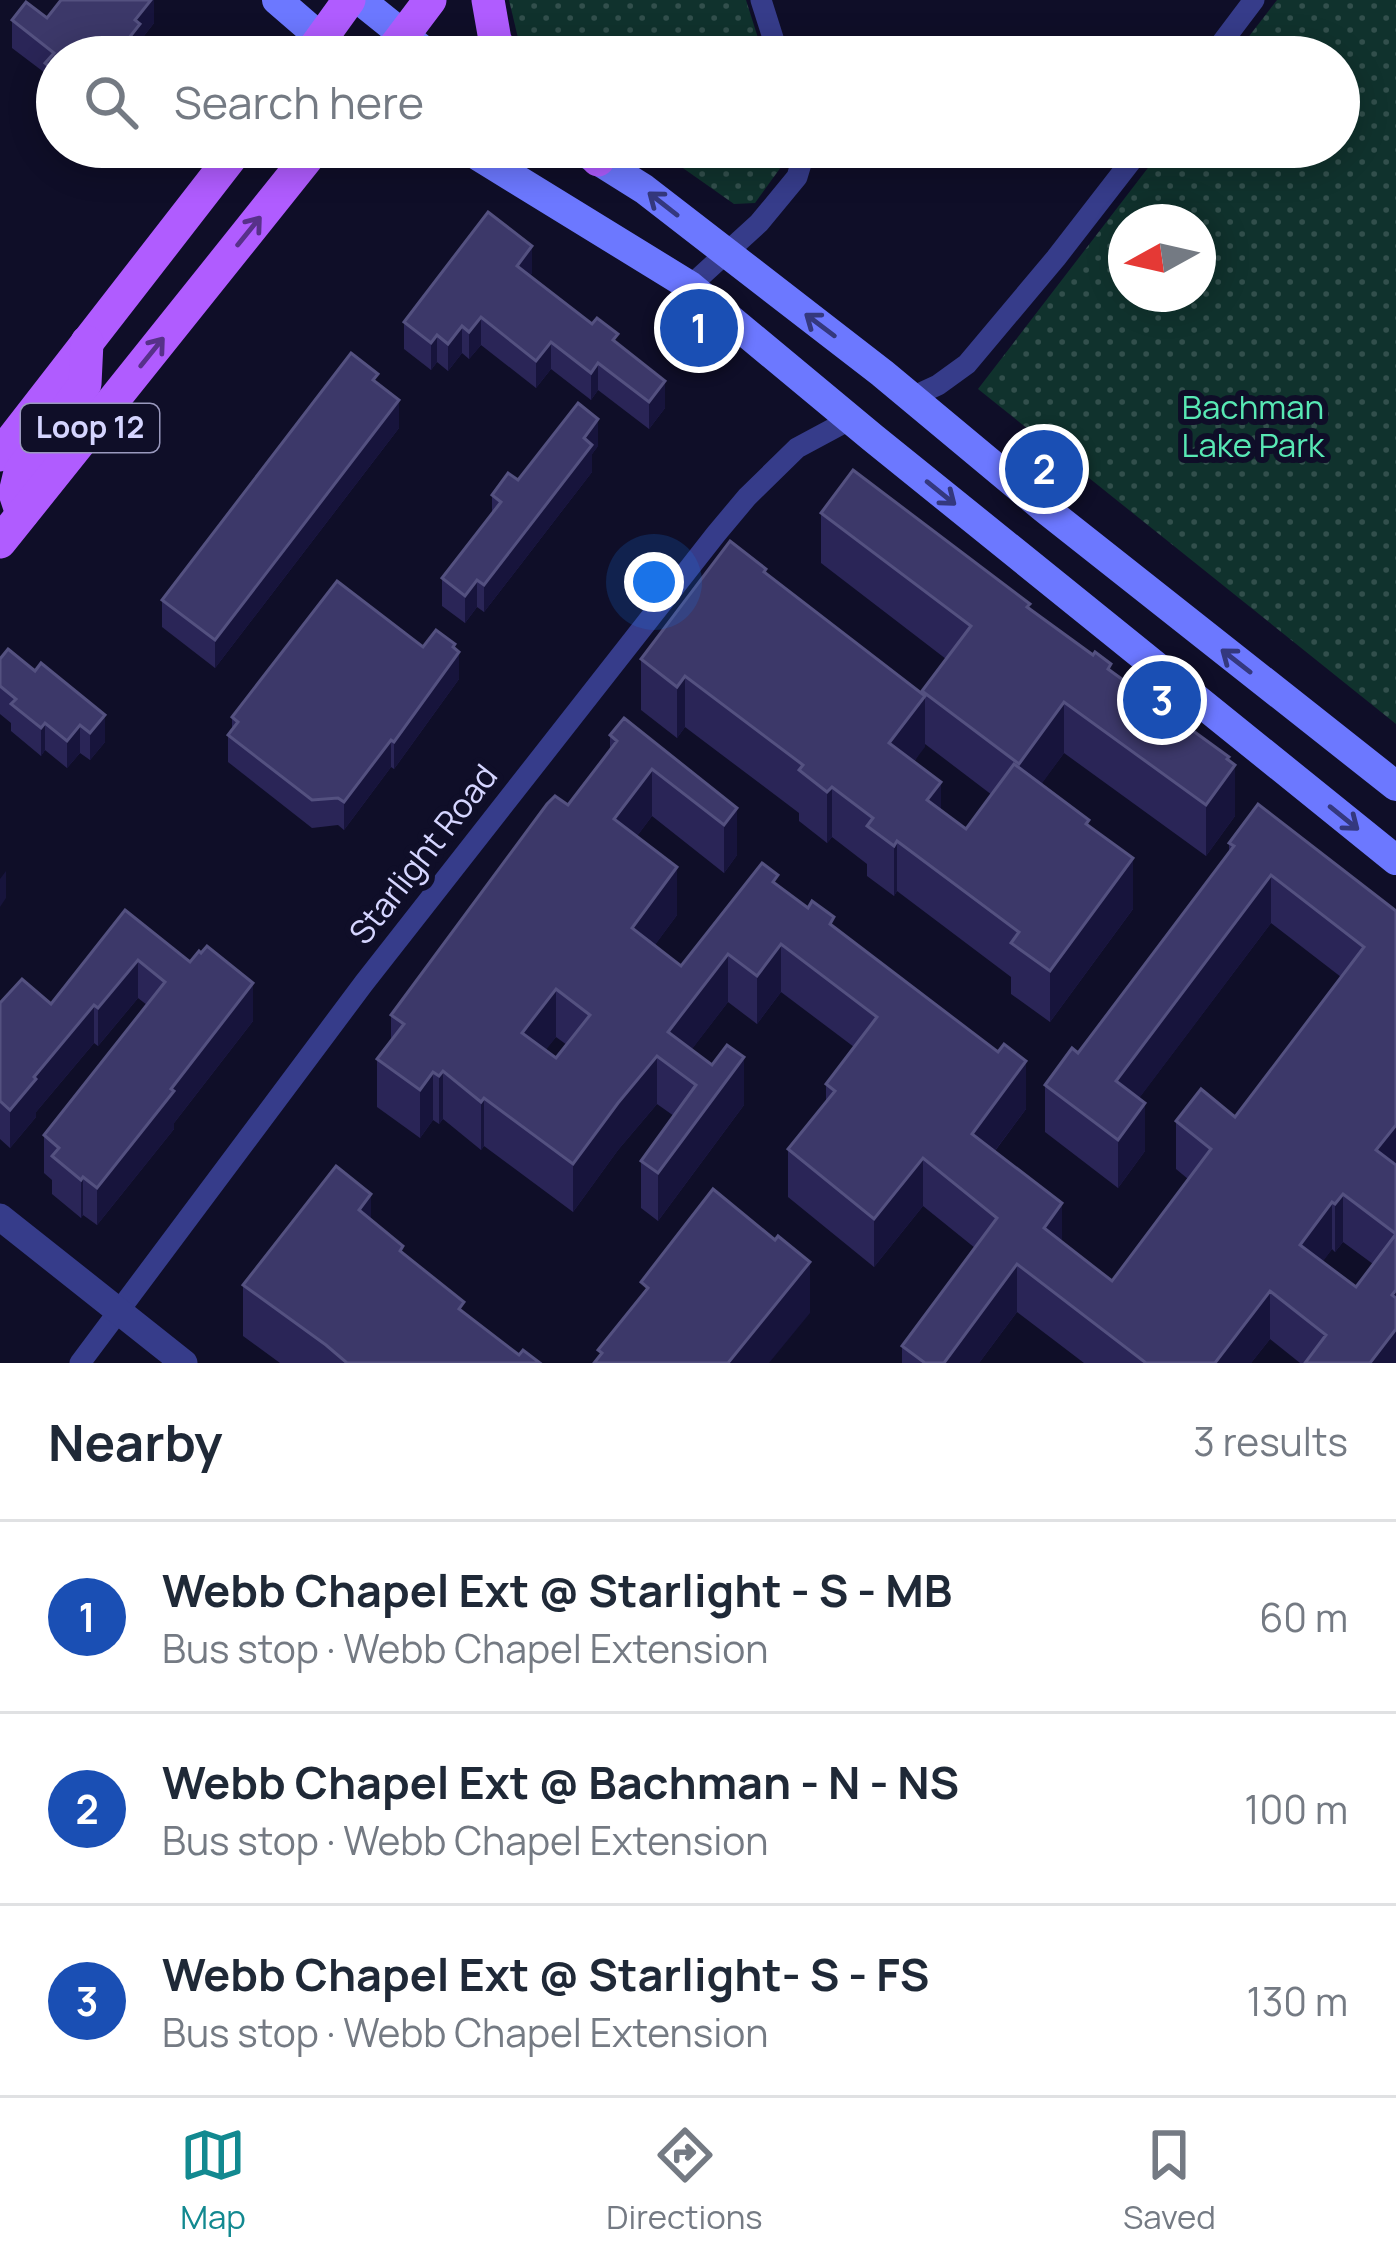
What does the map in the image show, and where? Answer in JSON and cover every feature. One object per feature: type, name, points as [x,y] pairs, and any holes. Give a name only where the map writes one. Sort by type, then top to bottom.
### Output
[{"type":"main road","points":[[277,0],[310,36]]},
{"type":"main road","points":[[331,36],[349,0]]},
{"type":"main road","points":[[360,0],[387,36]]},
{"type":"main road","points":[[403,36],[430,0]]},
{"type":"main road","points":[[488,0],[494,36]]},
{"type":"main road","name":"Loop 12","points":[[0,454],[223,168]]},
{"type":"main road","name":"Loop 12","points":[[0,542],[299,168]]},
{"type":"main road","points":[[498,168],[690,286],[1396,860]]},
{"type":"main road","points":[[613,168],[912,397],[1044,508],[1396,786]]},
{"type":"main road","points":[[22,514],[16,504],[16,482],[86,384],[88,342]]},
{"type":"main road","points":[[850,419],[912,397]]},
{"type":"main road","points":[[1292,775],[1328,733]]},
{"type":"street","points":[[761,0],[772,36]]},
{"type":"street","points":[[1227,36],[1254,0]]},
{"type":"street","points":[[690,286],[759,223],[800,168]]},
{"type":"street","points":[[912,397],[967,364],[1126,168]]},
{"type":"street","name":"Starlight Road","points":[[80,1363],[364,983],[716,534],[796,448],[850,419]]},
{"type":"street","points":[[0,1217],[184,1363]]},
{"type":"green space","points":[[509,0],[746,0],[757,36],[518,36]]},
{"type":"green space","name":"Bachman Lake Park","points":[[1277,0],[1396,0],[1396,724],[978,389],[1108,220],[1108,312],[1216,312],[1216,204],[1120,204],[1148,168],[1360,168],[1360,36],[1249,36]]},
{"type":"green space","points":[[683,168],[780,168],[755,203],[734,204]]},
{"type":"building","points":[[61,0],[151,0],[135,20],[140,24],[131,36],[36,39],[12,20],[26,2],[47,18]]},
{"type":"building","points":[[488,212],[532,246],[517,266],[592,324],[597,318],[618,334],[613,340],[665,381],[649,402],[598,363],[591,373],[551,342],[536,361],[481,317],[469,332],[462,326],[448,344],[437,335],[431,343],[404,322]]},
{"type":"building","points":[[351,353],[378,374],[373,380],[399,400],[215,640],[162,600]]},
{"type":"building","points":[[578,403],[598,419],[584,438],[592,445],[484,585],[477,580],[465,596],[442,578],[501,502],[492,495],[508,473],[518,480]]},
{"type":"building","points":[[853,470],[1229,757],[1235,765],[1206,805],[1064,702],[1019,764],[922,691],[971,626],[821,513]]},
{"type":"building","points":[[730,541],[925,696],[889,743],[941,782],[927,800],[966,829],[1014,764],[1133,858],[1050,971],[1011,943],[1019,932],[897,841],[894,846],[867,826],[873,818],[832,787],[827,792],[799,770],[803,765],[685,676],[677,687],[641,659]]},
{"type":"building","points":[[337,581],[423,647],[436,630],[459,652],[344,802],[338,798],[312,800],[228,735],[238,722],[232,717]]},
{"type":"building","points":[[8,649],[35,671],[41,663],[105,715],[90,733],[80,725],[67,741],[11,704],[16,699],[0,686],[0,659]]},
{"type":"building","points":[[624,718],[737,808],[724,825],[652,769],[614,819],[677,867],[632,928],[681,966],[762,863],[778,875],[773,882],[808,908],[812,901],[834,917],[830,924],[998,1052],[1004,1044],[1026,1061],[972,1134],[1062,1203],[1044,1228],[1112,1281],[1211,1149],[1176,1121],[1201,1089],[1235,1117],[1364,947],[1271,875],[1116,1081],[1145,1103],[1118,1140],[1045,1085],[1072,1048],[1078,1053],[1234,846],[1229,843],[1258,804],[1396,911],[1396,1125],[1376,1150],[1396,1165],[1396,1234],[1396,1290],[1392,1295],[1396,1298],[1396,1329],[1370,1363],[1305,1363],[1326,1335],[1270,1291],[1215,1363],[1146,1363],[1017,1264],[944,1363],[925,1363],[902,1346],[997,1218],[923,1158],[874,1219],[788,1149],[835,1091],[826,1084],[877,1017],[781,944],[757,976],[728,954],[668,1032],[712,1065],[727,1045],[744,1057],[658,1173],[641,1161],[696,1085],[657,1056],[573,1164],[443,1071],[439,1076],[433,1072],[420,1090],[377,1059],[404,1024],[391,1015],[547,804],[555,796],[568,805],[617,741],[610,735]],"holes":[[[556,989],[590,1015],[556,1058],[522,1033]],[[1343,1194],[1396,1234],[1356,1287],[1300,1245]]]},
{"type":"building","points":[[125,910],[190,962],[207,946],[253,983],[97,1188],[52,1156],[59,1148],[44,1135],[165,982],[138,960],[98,1008],[94,1005],[10,1110],[0,1101],[0,1003],[22,979],[51,1004]]},
{"type":"building","points":[[336,1166],[371,1194],[359,1210],[403,1246],[400,1251],[464,1302],[459,1309],[519,1355],[523,1350],[540,1363],[347,1363],[243,1285]]},
{"type":"building","points":[[713,1189],[810,1262],[728,1363],[594,1363],[602,1353],[598,1350],[648,1288],[641,1282]]},
{"type":"place","name":"Webb Chapel Ext @ Starlight - S - MB","points":[[699,328]]},
{"type":"place","name":"Webb Chapel Ext @ Bachman - N - NS","points":[[1044,469]]},
{"type":"place","name":"Webb Chapel Ext @ Starlight- S - FS","points":[[1162,700]]}]
